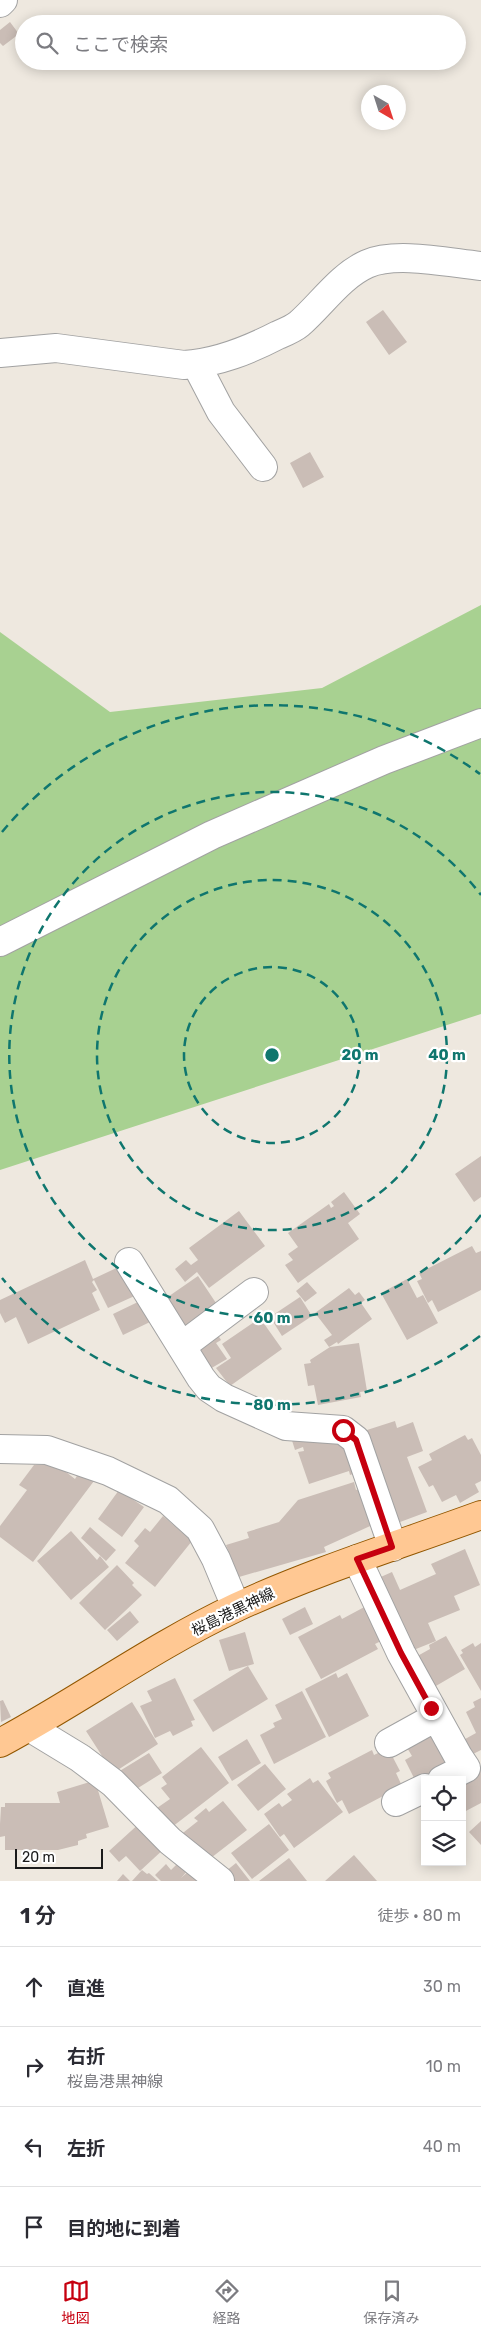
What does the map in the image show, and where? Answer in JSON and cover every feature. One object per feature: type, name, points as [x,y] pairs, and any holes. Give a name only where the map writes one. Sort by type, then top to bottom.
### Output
[{"type":"main road","name":"桜島港黒神線","points":[[0,1743],[151,1653],[236,1608],[357,1559],[481,1515]]},
{"type":"street","points":[[0,3],[3,0]]},
{"type":"street","points":[[0,353],[56,348],[184,365],[196,364],[225,357],[256,346],[297,326],[345,279],[368,264],[401,258],[481,266]]},
{"type":"street","points":[[196,364],[220,412],[263,468]]},
{"type":"street","points":[[0,942],[212,835],[384,760],[481,723]]},
{"type":"street","points":[[129,1262],[209,1388],[224,1398],[286,1426],[343,1430],[356,1440],[392,1547]]},
{"type":"street","points":[[182,1346],[254,1292]]},
{"type":"street","points":[[0,1449],[48,1450],[108,1471],[168,1500],[200,1529],[216,1560],[236,1608]]},
{"type":"street","points":[[357,1559],[401,1653],[458,1756],[474,1763]]},
{"type":"street","points":[[389,1743],[436,1717]]},
{"type":"street","points":[[29,1727],[80,1758],[113,1783],[170,1841],[220,1881]]},
{"type":"street","points":[[450,1776],[474,1763]]},
{"type":"street","points":[[396,1802],[421,1790]]},
{"type":"green space","points":[[481,605],[481,1014],[0,1170],[0,632],[110,712],[322,688]]},
{"type":"building","points":[[10,22],[15,29],[15,37],[3,46],[0,43],[0,30]]},
{"type":"building","points":[[383,310],[407,342],[389,355],[366,322]]},
{"type":"building","points":[[310,452],[324,477],[303,488],[290,463]]},
{"type":"building","points":[[481,1156],[481,1197],[474,1202],[455,1174]]},
{"type":"building","points":[[344,1192],[360,1214],[348,1223],[359,1239],[298,1283],[285,1265],[293,1260],[288,1254],[298,1247],[288,1233],[329,1204],[331,1208],[334,1206],[331,1202]]},
{"type":"building","points":[[239,1211],[265,1246],[209,1288],[197,1272],[185,1282],[175,1269],[186,1260],[191,1265],[198,1260],[189,1248]]},
{"type":"building","points":[[472,1246],[476,1253],[481,1251],[481,1290],[438,1312],[432,1300],[428,1303],[417,1281],[422,1279],[419,1273]]},
{"type":"building","points":[[85,1260],[93,1279],[125,1264],[139,1294],[108,1308],[94,1280],[92,1282],[97,1290],[92,1293],[100,1310],[28,1344],[16,1317],[5,1323],[0,1313],[0,1300]]},
{"type":"building","points":[[198,1276],[222,1312],[186,1336],[162,1301]]},
{"type":"building","points":[[407,1279],[417,1298],[423,1295],[438,1323],[407,1340],[381,1293]]},
{"type":"building","points":[[307,1282],[317,1293],[305,1302],[296,1291]]},
{"type":"building","points":[[349,1288],[355,1295],[359,1292],[365,1300],[361,1303],[372,1319],[338,1344],[337,1342],[329,1347],[324,1340],[332,1335],[315,1313]]},
{"type":"building","points":[[300,1297],[312,1316],[282,1336],[270,1317]]},
{"type":"building","points":[[140,1301],[150,1322],[123,1335],[113,1314]]},
{"type":"building","points":[[260,1318],[282,1349],[230,1386],[216,1368],[231,1358],[222,1344]]},
{"type":"building","points":[[216,1332],[221,1340],[216,1343],[227,1359],[203,1373],[188,1349]]},
{"type":"building","points":[[359,1343],[367,1391],[360,1392],[361,1397],[318,1405],[314,1385],[308,1386],[304,1364],[311,1363],[310,1360],[330,1347]]},
{"type":"building","points":[[395,1421],[397,1428],[413,1422],[423,1451],[407,1457],[427,1512],[392,1525],[375,1476],[383,1473],[380,1466],[373,1469],[363,1440],[370,1438],[367,1430]]},
{"type":"building","points":[[289,1431],[346,1435],[361,1471],[350,1475],[349,1471],[309,1484],[298,1452],[304,1451],[303,1447],[295,1450]]},
{"type":"building","points":[[465,1435],[468,1440],[472,1438],[481,1455],[481,1481],[475,1484],[479,1492],[460,1503],[456,1495],[442,1502],[433,1485],[429,1487],[418,1467],[432,1460],[429,1454]]},
{"type":"building","points":[[34,1465],[57,1465],[75,1479],[80,1471],[94,1481],[33,1562],[0,1537],[0,1526],[27,1490],[19,1485]]},
{"type":"building","points":[[354,1482],[356,1490],[367,1486],[379,1522],[324,1547],[326,1552],[239,1577],[226,1545],[249,1538],[247,1532],[279,1522],[298,1500]]},
{"type":"building","points":[[119,1490],[144,1507],[122,1537],[98,1519]]},
{"type":"building","points":[[163,1516],[192,1541],[155,1587],[125,1563],[139,1546],[134,1541],[145,1528],[150,1532]]},
{"type":"building","points":[[90,1527],[116,1550],[106,1561],[81,1538]]},
{"type":"building","points":[[71,1531],[97,1560],[100,1556],[109,1567],[71,1600],[37,1561]]},
{"type":"building","points":[[465,1549],[480,1585],[454,1596],[460,1610],[428,1623],[436,1641],[411,1651],[374,1580],[392,1572],[400,1590],[436,1574],[431,1564]]},
{"type":"building","points":[[117,1565],[134,1583],[132,1585],[142,1595],[105,1630],[79,1603]]},
{"type":"building","points":[[370,1604],[383,1640],[375,1644],[378,1649],[321,1679],[298,1637],[340,1615],[342,1619]]},
{"type":"building","points":[[305,1607],[313,1624],[290,1635],[282,1619]]},
{"type":"building","points":[[130,1611],[139,1622],[117,1641],[107,1630]]},
{"type":"building","points":[[245,1632],[254,1664],[229,1671],[219,1640]]},
{"type":"building","points":[[446,1636],[465,1669],[429,1690],[412,1659],[430,1649],[429,1645]]},
{"type":"building","points":[[473,1643],[475,1647],[481,1643],[481,1691],[460,1655],[463,1653],[461,1650]]},
{"type":"building","points":[[248,1666],[268,1699],[213,1732],[193,1700]]},
{"type":"building","points":[[336,1673],[338,1678],[347,1673],[369,1716],[329,1737],[305,1689]]},
{"type":"building","points":[[175,1678],[195,1720],[191,1721],[193,1726],[173,1736],[170,1731],[155,1738],[140,1706],[152,1701],[147,1691]]},
{"type":"building","points":[[302,1691],[326,1737],[274,1764],[260,1735],[275,1727],[273,1723],[282,1719],[275,1705]]},
{"type":"building","points":[[481,1698],[481,1750],[465,1758],[458,1743],[476,1733],[466,1712],[475,1707],[473,1702]]},
{"type":"building","points":[[3,1700],[11,1717],[1,1722],[0,1701]]},
{"type":"building","points":[[132,1702],[158,1744],[113,1773],[86,1731]]},
{"type":"building","points":[[432,1732],[459,1766],[441,1776],[421,1776],[421,1787],[419,1788],[405,1760],[412,1756],[406,1746]]},
{"type":"building","points":[[247,1739],[261,1763],[232,1781],[218,1757]]},
{"type":"building","points":[[201,1747],[229,1783],[172,1827],[157,1808],[170,1799],[161,1788],[167,1784],[162,1777]]},
{"type":"building","points":[[388,1748],[400,1771],[396,1773],[402,1786],[349,1814],[342,1800],[337,1803],[326,1781],[331,1778],[328,1773],[372,1750],[374,1755]]},
{"type":"building","points":[[149,1753],[162,1773],[130,1793],[118,1772]]},
{"type":"building","points":[[265,1764],[286,1789],[258,1811],[237,1785]]},
{"type":"building","points":[[481,1767],[481,1803],[466,1811],[466,1776]]},
{"type":"building","points":[[310,1778],[313,1783],[318,1780],[343,1812],[294,1848],[284,1834],[280,1837],[264,1814],[279,1803],[282,1807],[292,1800],[287,1794]]},
{"type":"building","points":[[93,1781],[95,1787],[97,1787],[109,1827],[86,1834],[87,1838],[78,1841],[78,1845],[58,1850],[5,1850],[5,1836],[0,1837],[0,1824],[1,1807],[5,1807],[5,1803],[60,1803],[57,1792]]},
{"type":"building","points":[[223,1801],[247,1830],[207,1861],[179,1836],[198,1821],[194,1818],[206,1808],[209,1812]]},
{"type":"building","points":[[142,1821],[166,1847],[140,1871],[126,1856],[119,1862],[109,1851]]},
{"type":"building","points":[[481,1821],[481,1845],[469,1832]]},
{"type":"building","points":[[269,1824],[289,1850],[252,1879],[231,1853]]},
{"type":"building","points":[[354,1855],[377,1881],[325,1881]]},
{"type":"building","points":[[289,1858],[307,1881],[259,1881]]},
{"type":"building","points":[[181,1860],[189,1869],[181,1878],[191,1869],[212,1881],[161,1881],[155,1875],[166,1864],[171,1870]]},
{"type":"building","points":[[236,1863],[250,1881],[230,1881],[221,1875]]},
{"type":"building","points":[[142,1870],[147,1874],[149,1873],[158,1881],[132,1881]]},
{"type":"building","points":[[123,1874],[130,1881],[117,1881]]},
{"type":"route","points":[[343,1430],[356,1440],[392,1547],[357,1559],[401,1653],[431,1708]]}]
